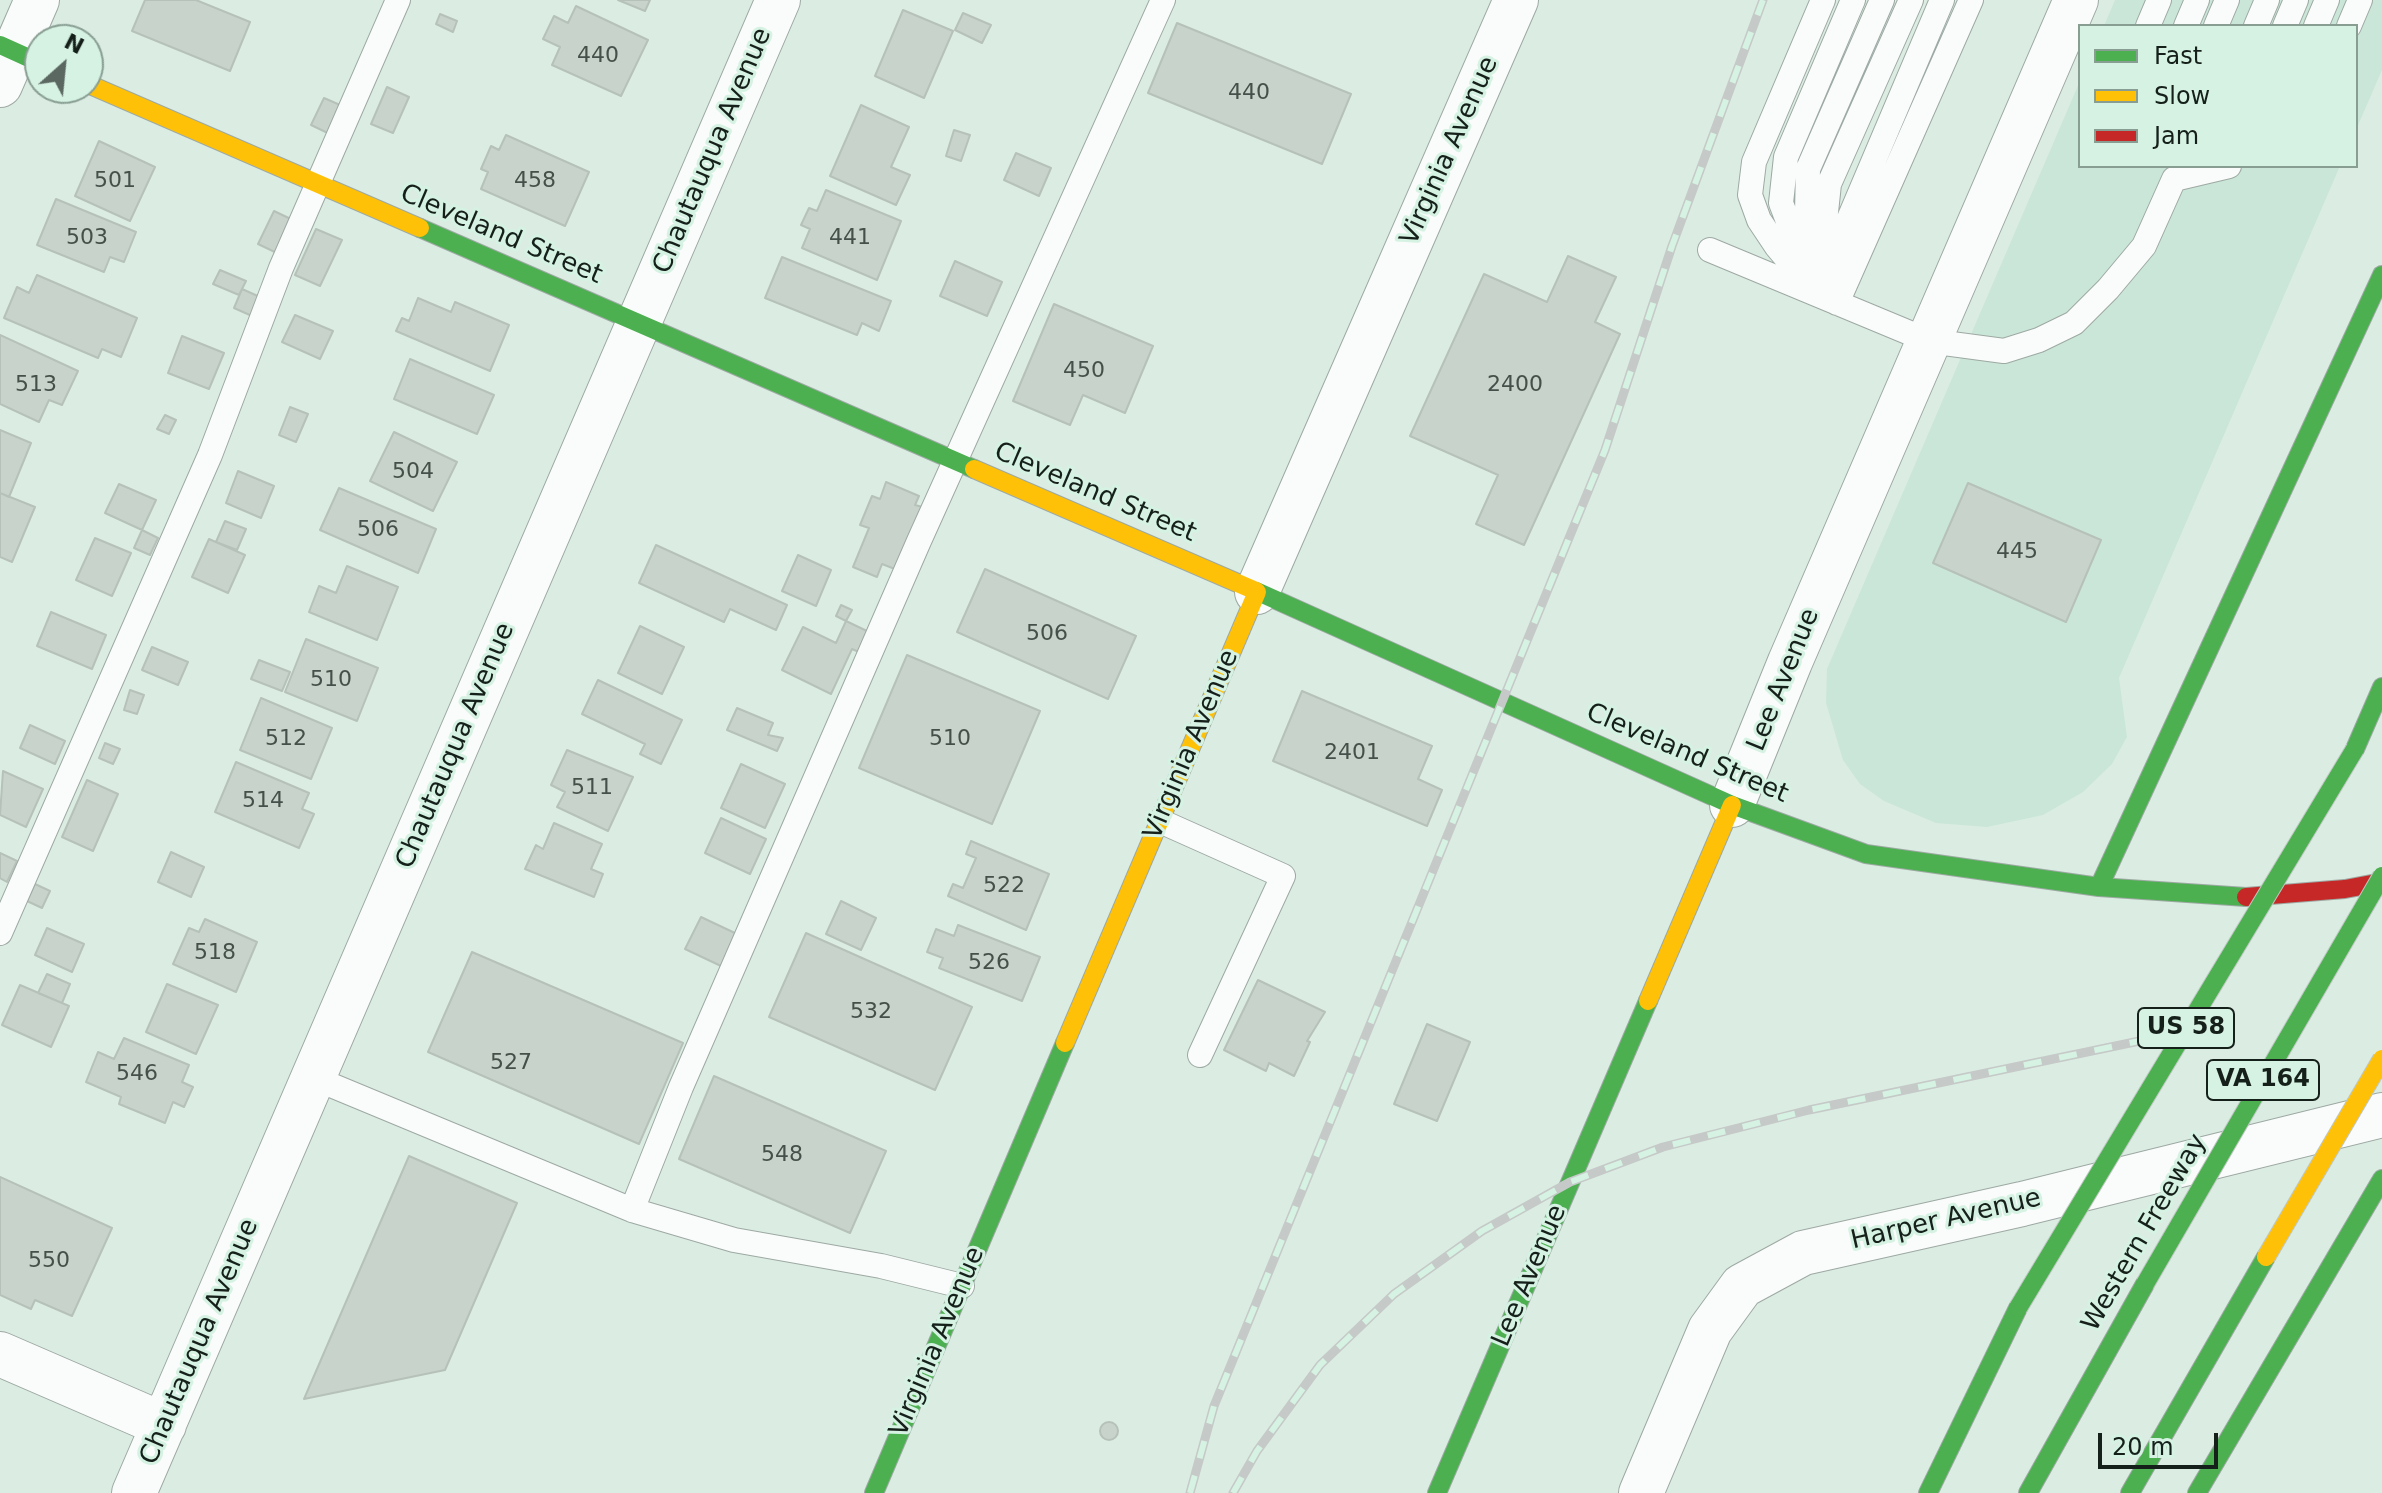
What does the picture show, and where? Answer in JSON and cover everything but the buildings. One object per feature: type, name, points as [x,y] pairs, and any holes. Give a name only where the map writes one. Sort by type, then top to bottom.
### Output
[{"type":"main road","name":"Cleveland Street","points":[[104,91],[1257,592],[1732,805],[1866,854],[2099,887],[2227,898],[2345,889],[2382,879]]},
{"type":"main road","points":[[2099,887],[2382,275]]},
{"type":"main road","name":"Virginia Avenue","points":[[874,1493],[1257,592]]},
{"type":"main road","points":[[2355,749],[2382,687]]},
{"type":"main road","name":"US 58","points":[[1928,1493],[2018,1308],[2382,706]]},
{"type":"main road","name":"Lee Avenue","points":[[1437,1493],[1732,805]]},
{"type":"main road","name":"Western Freeway","points":[[2028,1493],[2145,1284],[2382,879]]},
{"type":"main road","points":[[2130,1493],[2382,1059]]},
{"type":"main road","points":[[2197,1493],[2382,1179]]},
{"type":"street","points":[[14,61],[37,0]]},
{"type":"street","name":"Chautauqua Avenue","points":[[134,1493],[778,0]]},
{"type":"street","name":"Virginia Avenue","points":[[1257,592],[1516,0]]},
{"type":"street","name":"Lee Avenue","points":[[1732,805],[1790,662],[2076,0]]},
{"type":"street","name":"Harper Avenue","points":[[1641,1493],[1710,1330],[1742,1286],[1803,1253],[2022,1204],[2382,1115]]},
{"type":"street","points":[[0,1354],[164,1425]]},
{"type":"lane","points":[[0,933],[210,455],[281,268],[398,0]]},
{"type":"lane","points":[[632,1210],[687,1072],[1163,0]]},
{"type":"lane","points":[[1823,0],[1754,162],[1750,195],[1759,220],[1777,247],[1827,299]]},
{"type":"lane","points":[[1827,299],[1781,203],[1786,157],[1853,0]]},
{"type":"lane","points":[[1827,299],[1807,213],[1808,169],[1882,0]]},
{"type":"lane","points":[[1827,299],[1829,184],[1911,0]]},
{"type":"lane","points":[[1827,299],[1942,0]]},
{"type":"lane","points":[[1827,299],[1971,0]]},
{"type":"lane","points":[[2149,24],[2159,0]]},
{"type":"lane","points":[[2187,24],[2197,0]]},
{"type":"lane","points":[[2217,24],[2227,0]]},
{"type":"lane","points":[[2257,24],[2267,0]]},
{"type":"lane","points":[[2286,24],[2296,0]]},
{"type":"lane","points":[[2317,24],[2327,0]]},
{"type":"lane","points":[[2350,24],[2360,0]]},
{"type":"lane","points":[[1710,250],[1929,341],[2004,351],[2039,340],[2074,323],[2144,246],[2182,171],[2214,168]]},
{"type":"lane","points":[[1160,821],[1283,876],[1200,1055]]},
{"type":"lane","points":[[314,1078],[632,1210],[734,1240],[881,1266],[962,1286]]},
{"type":"shaded area","points":[[2115,0],[2382,0],[2382,70],[2358,125],[2358,24],[2105,24]]},
{"type":"shaded area","points":[[2078,86],[2078,168],[2339,168],[2119,678],[2127,737],[2112,764],[2083,792],[2043,815],[1987,827],[1936,823],[1884,801],[1860,784],[1843,760],[1826,703],[1827,669]]},
{"type":"railway","points":[[1190,1493],[1214,1406],[1605,450],[1672,246],[1763,0]]},
{"type":"railway","points":[[1233,1493],[1257,1451],[1320,1365],[1394,1294],[1482,1231],[1570,1182],[1663,1147],[1809,1110],[2173,1034]]},
{"type":"traffic: fast","points":[[0,45],[24,56]]},
{"type":"traffic: fast","points":[[420,228],[974,469]]},
{"type":"traffic: fast","points":[[2099,887],[2382,275]]},
{"type":"traffic: fast","points":[[1256,591],[1732,805],[1866,854],[2099,887],[2246,897]]},
{"type":"traffic: fast","points":[[2355,749],[2382,687]]},
{"type":"traffic: fast","points":[[2018,1308],[2355,749]]},
{"type":"traffic: fast","points":[[2145,1284],[2382,876]]},
{"type":"traffic: fast","points":[[1437,1493],[1648,1001]]},
{"type":"traffic: fast","points":[[874,1493],[1065,1043]]},
{"type":"traffic: fast","points":[[2197,1493],[2382,1179]]},
{"type":"traffic: fast","points":[[2130,1493],[2266,1257]]},
{"type":"traffic: fast","points":[[2028,1493],[2145,1284]]},
{"type":"traffic: fast","points":[[1928,1493],[2018,1308]]},
{"type":"traffic: slow","points":[[104,91],[420,228]]},
{"type":"traffic: slow","points":[[974,469],[1256,591]]},
{"type":"traffic: slow","points":[[1065,1043],[1257,592]]},
{"type":"traffic: slow","points":[[1648,1001],[1732,805]]},
{"type":"traffic: slow","points":[[2266,1257],[2382,1059]]},
{"type":"traffic: jam","points":[[2246,897],[2345,889],[2382,882]]}]
